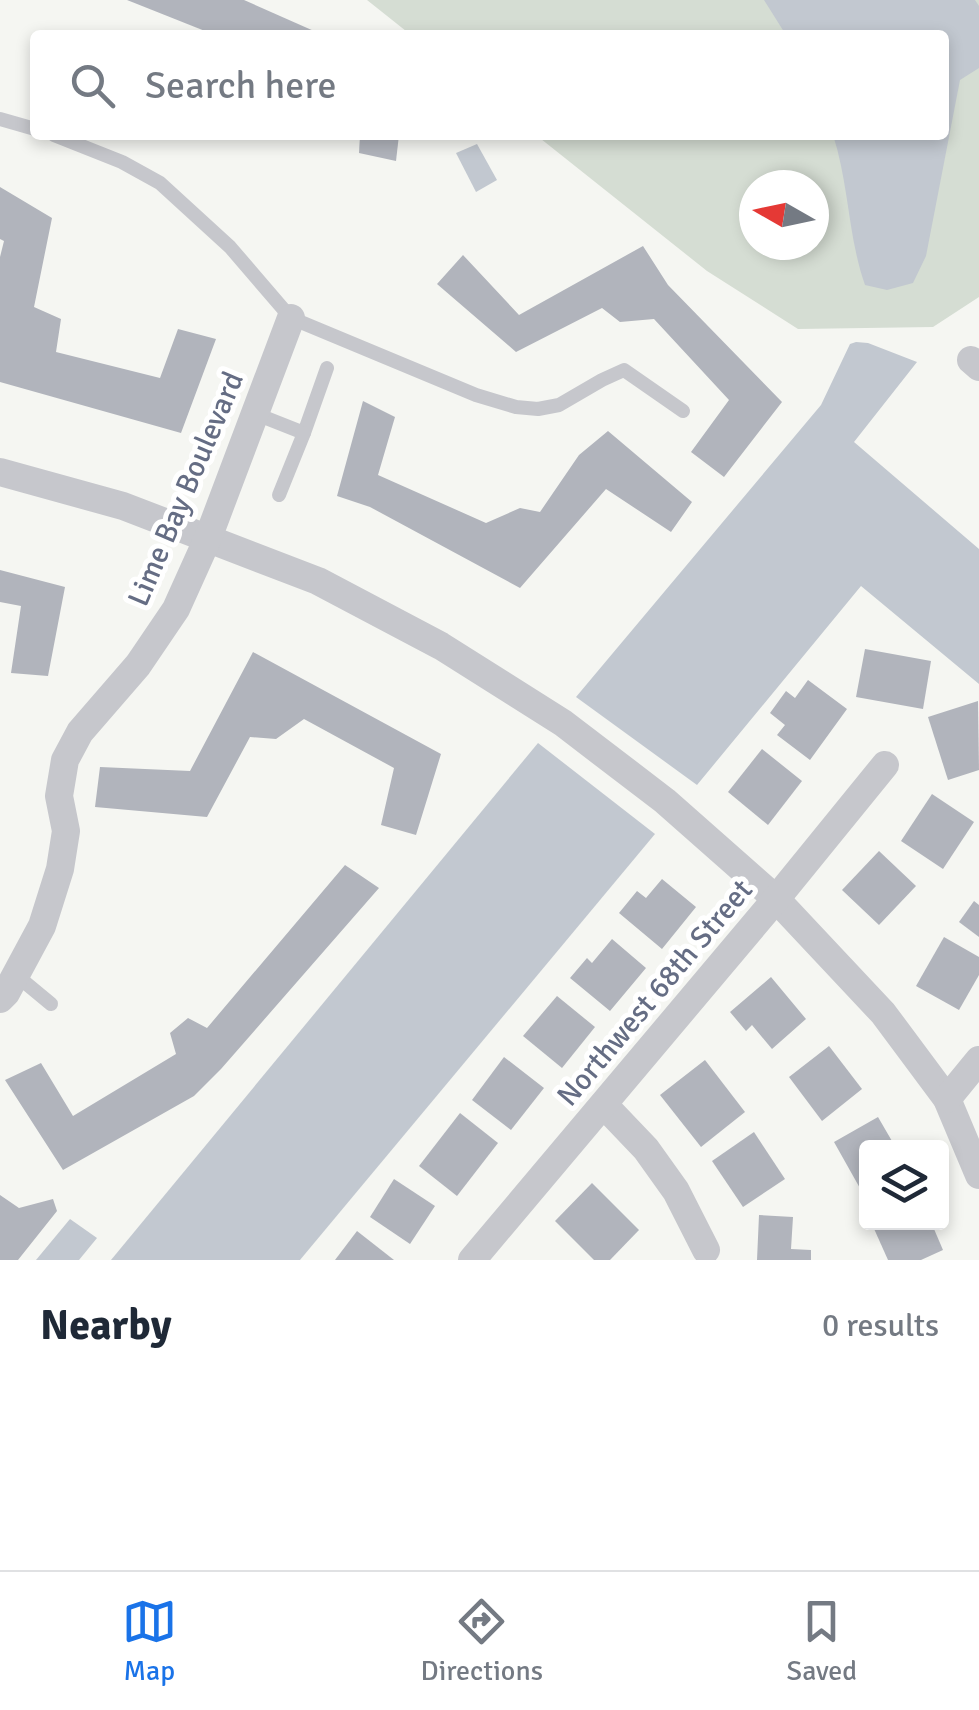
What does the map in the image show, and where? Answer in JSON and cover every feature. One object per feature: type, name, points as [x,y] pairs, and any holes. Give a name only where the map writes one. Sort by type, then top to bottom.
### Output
[{"type":"street","name":"Lime Bay Boulevard","points":[[0,1000],[42,926],[60,870],[66,831],[59,796],[65,760],[80,732],[138,665],[176,609],[208,538],[291,318]]},
{"type":"street","points":[[0,472],[123,506],[318,581],[441,646],[563,723],[665,801],[776,898],[882,1012],[947,1099],[979,1175]]},
{"type":"street","name":"Northwest 68th Street","points":[[472,1260],[885,765]]},
{"type":"street","points":[[947,1099],[979,1060]]},
{"type":"street","points":[[604,1105],[646,1149],[676,1191],[706,1250]]},
{"type":"lane","points":[[0,119],[30,128]]},
{"type":"lane","points":[[67,140],[122,162],[160,183],[230,246],[291,318],[476,396],[516,408],[559,405],[624,370],[683,410]]},
{"type":"lane","points":[[280,495],[326,368]]},
{"type":"lane","points":[[256,414],[304,432]]},
{"type":"lane","points":[[16,975],[51,1004]]},
{"type":"shaded area","points":[[367,0],[979,0],[979,297],[933,327],[798,329],[707,271],[542,140],[949,140],[949,30],[405,30]]},
{"type":"shaded area","points":[[764,0],[975,0],[979,6],[979,68],[960,80],[949,137],[949,30],[783,30]]},
{"type":"shaded area","points":[[834,140],[948,140],[926,256],[913,283],[887,290],[865,285]]},
{"type":"shaded area","points":[[477,144],[497,180],[476,192],[456,153]]},
{"type":"shaded area","points":[[856,342],[917,362],[854,442],[979,549],[979,684],[861,586],[697,785],[576,697],[821,405],[850,344]]},
{"type":"shaded area","points":[[538,743],[655,834],[300,1260],[111,1260]]},
{"type":"shaded area","points":[[70,1219],[97,1238],[79,1260],[36,1260]]},
{"type":"building","points":[[127,0],[244,0],[312,30],[202,30]]},
{"type":"building","points":[[360,140],[398,140],[396,161],[359,153]]},
{"type":"building","points":[[0,187],[52,218],[34,307],[61,319],[56,352],[160,378],[178,329],[216,339],[181,433],[0,382],[0,257],[4,241],[0,239]]},
{"type":"building","points":[[643,246],[668,285],[782,402],[724,477],[691,452],[729,400],[654,319],[620,322],[602,308],[516,352],[437,284],[463,255],[519,315]]},
{"type":"building","points":[[363,401],[395,417],[378,475],[486,523],[520,508],[540,512],[579,455],[608,431],[692,502],[671,532],[606,489],[520,588],[370,507],[337,496]]},
{"type":"building","points":[[0,570],[65,587],[48,676],[11,673],[21,606],[0,602]]},
{"type":"building","points":[[865,649],[931,661],[923,709],[856,697]]},
{"type":"building","points":[[253,652],[441,754],[416,835],[381,825],[394,768],[304,719],[276,739],[250,737],[207,817],[95,807],[100,767],[190,771]]},
{"type":"building","points":[[808,680],[847,709],[810,760],[777,735],[785,725],[770,713],[786,691],[795,698]]},
{"type":"building","points":[[978,701],[979,770],[948,780],[928,717]]},
{"type":"building","points":[[762,749],[802,781],[768,825],[728,792]]},
{"type":"building","points":[[932,794],[974,822],[943,869],[901,841]]},
{"type":"building","points":[[879,851],[916,886],[879,925],[842,890]]},
{"type":"building","points":[[345,865],[379,888],[221,1069],[194,1096],[63,1170],[5,1080],[41,1063],[73,1116],[176,1054],[170,1033],[188,1018],[207,1028]]},
{"type":"building","points":[[662,879],[696,907],[662,949],[619,913],[637,891],[646,898]]},
{"type":"building","points":[[974,901],[979,905],[979,937],[959,922]]},
{"type":"building","points":[[944,937],[979,957],[979,975],[959,1010],[916,986]]},
{"type":"building","points":[[612,939],[646,968],[610,1011],[570,978],[587,958],[592,963]]},
{"type":"building","points":[[771,977],[806,1019],[772,1049],[752,1025],[746,1031],[730,1012]]},
{"type":"building","points":[[557,996],[595,1027],[562,1068],[523,1036]]},
{"type":"building","points":[[829,1046],[862,1089],[822,1121],[789,1077]]},
{"type":"building","points":[[504,1057],[544,1088],[511,1130],[472,1100]]},
{"type":"building","points":[[705,1060],[745,1112],[701,1147],[660,1095]]},
{"type":"building","points":[[460,1113],[498,1143],[457,1196],[419,1166]]},
{"type":"building","points":[[878,1117],[891,1140],[859,1140],[859,1186],[834,1142]]},
{"type":"building","points":[[754,1132],[785,1179],[743,1207],[712,1161]]},
{"type":"building","points":[[394,1179],[435,1206],[410,1244],[370,1217]]},
{"type":"building","points":[[592,1183],[639,1230],[610,1260],[594,1260],[555,1221]]},
{"type":"building","points":[[0,1195],[19,1208],[53,1199],[57,1211],[18,1260],[0,1260]]},
{"type":"building","points":[[759,1215],[793,1217],[791,1249],[811,1250],[811,1260],[757,1260]]},
{"type":"building","points":[[875,1230],[934,1230],[943,1250],[921,1260],[888,1260]]},
{"type":"building","points":[[357,1231],[394,1260],[335,1260]]}]
